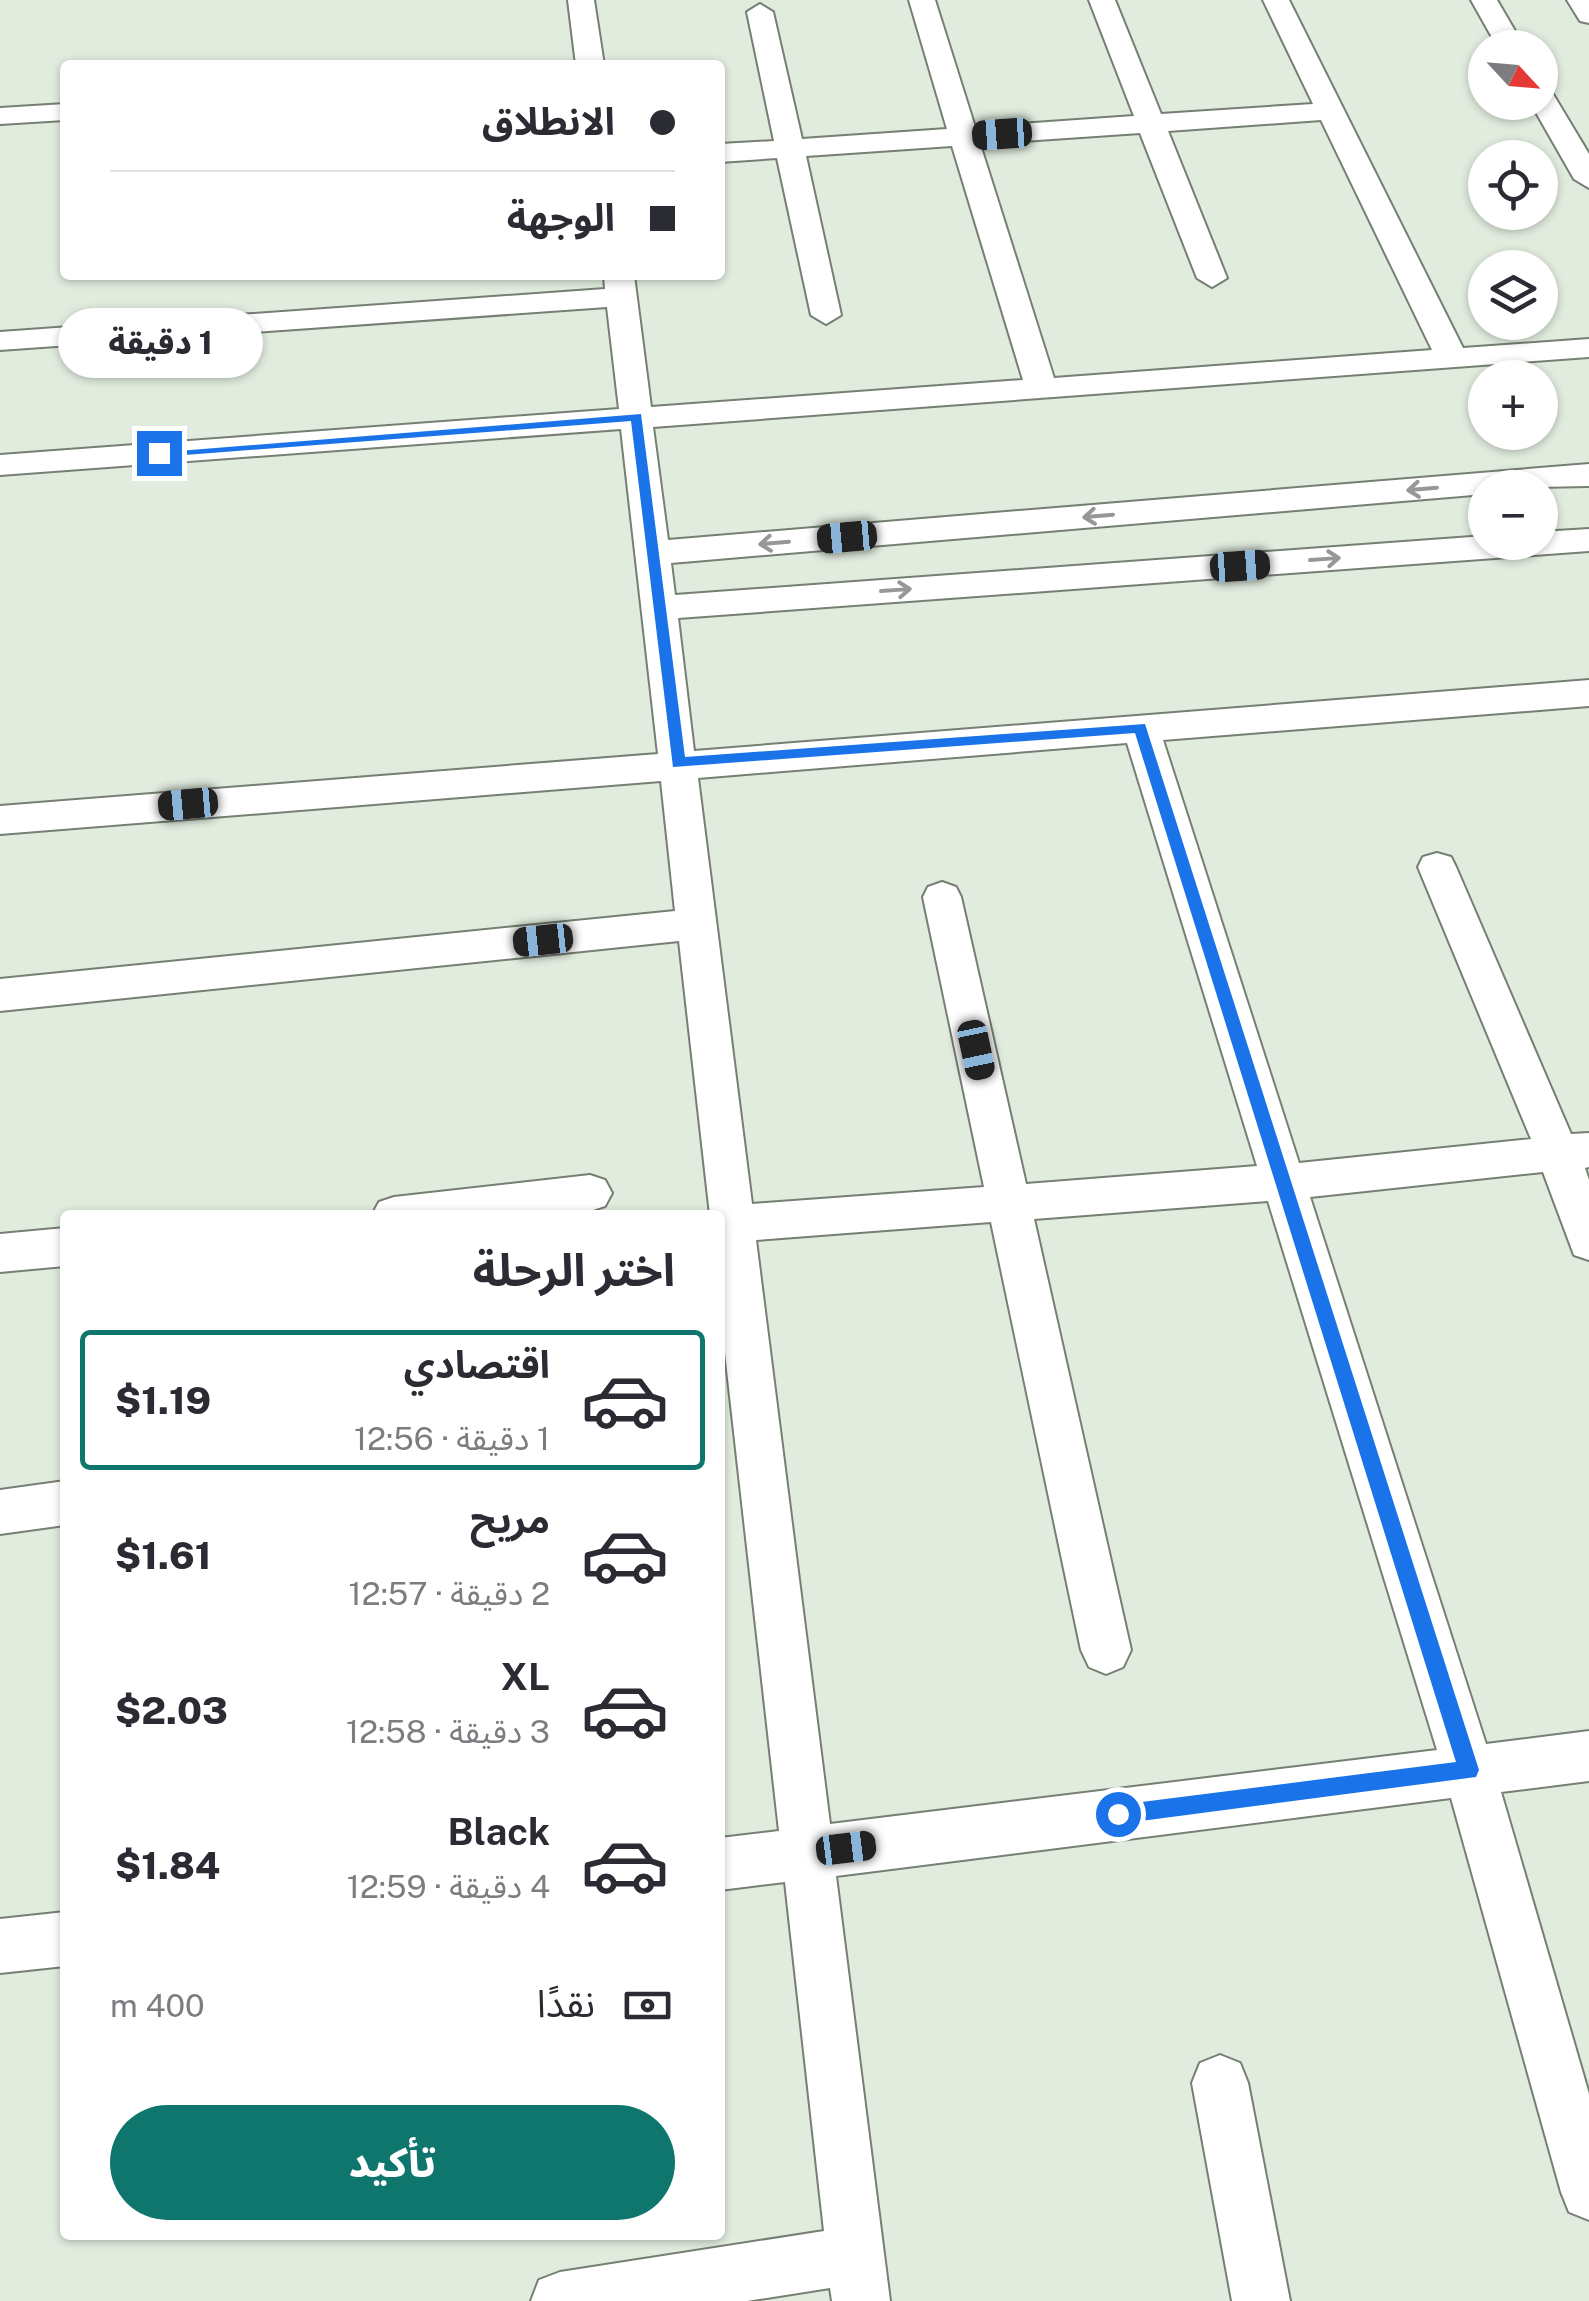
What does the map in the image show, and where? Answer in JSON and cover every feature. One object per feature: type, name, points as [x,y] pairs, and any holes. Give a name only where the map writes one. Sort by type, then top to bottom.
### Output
[{"type":"street","points":[[581,0],[589,60]]},
{"type":"street","points":[[922,0],[1041,386]]},
{"type":"street","points":[[1102,0],[1212,278]]},
{"type":"street","points":[[1276,0],[1451,356]]},
{"type":"street","points":[[1484,0],[1502,30]]},
{"type":"street","points":[[1580,0],[1589,14]]},
{"type":"street","points":[[760,12],[826,314]]},
{"type":"street","points":[[725,154],[1330,111]]},
{"type":"street","points":[[0,116],[60,112]]},
{"type":"street","points":[[1555,120],[1589,179]]},
{"type":"street","points":[[0,341],[621,286],[731,1224],[736,1416],[807,1854],[859,2278],[560,2301]]},
{"type":"street","points":[[0,465],[1589,348]]},
{"type":"street","points":[[652,553],[1589,476]]},
{"type":"street","points":[[659,608],[1589,540]]},
{"type":"street","points":[[0,820],[1589,693]]},
{"type":"street","points":[[1140,728],[1469,1770],[1589,2192]]},
{"type":"street","points":[[1437,867],[1573,1152],[1589,1242]]},
{"type":"street","points":[[942,897],[1106,1650]]},
{"type":"street","points":[[0,995],[698,924]]},
{"type":"street","points":[[731,1224],[1282,1182],[1573,1152]]},
{"type":"street","points":[[437,1210],[590,1192]]},
{"type":"street","points":[[0,1253],[60,1247]]},
{"type":"street","points":[[0,1512],[60,1504]]},
{"type":"street","points":[[725,1863],[1589,1756]]},
{"type":"street","points":[[0,1946],[60,1940]]},
{"type":"street","points":[[1220,2083],[1261,2301]]},
{"type":"route","points":[[159,453],[636,417],[678,763],[1140,728],[1469,1770],[1118,1814]]}]
